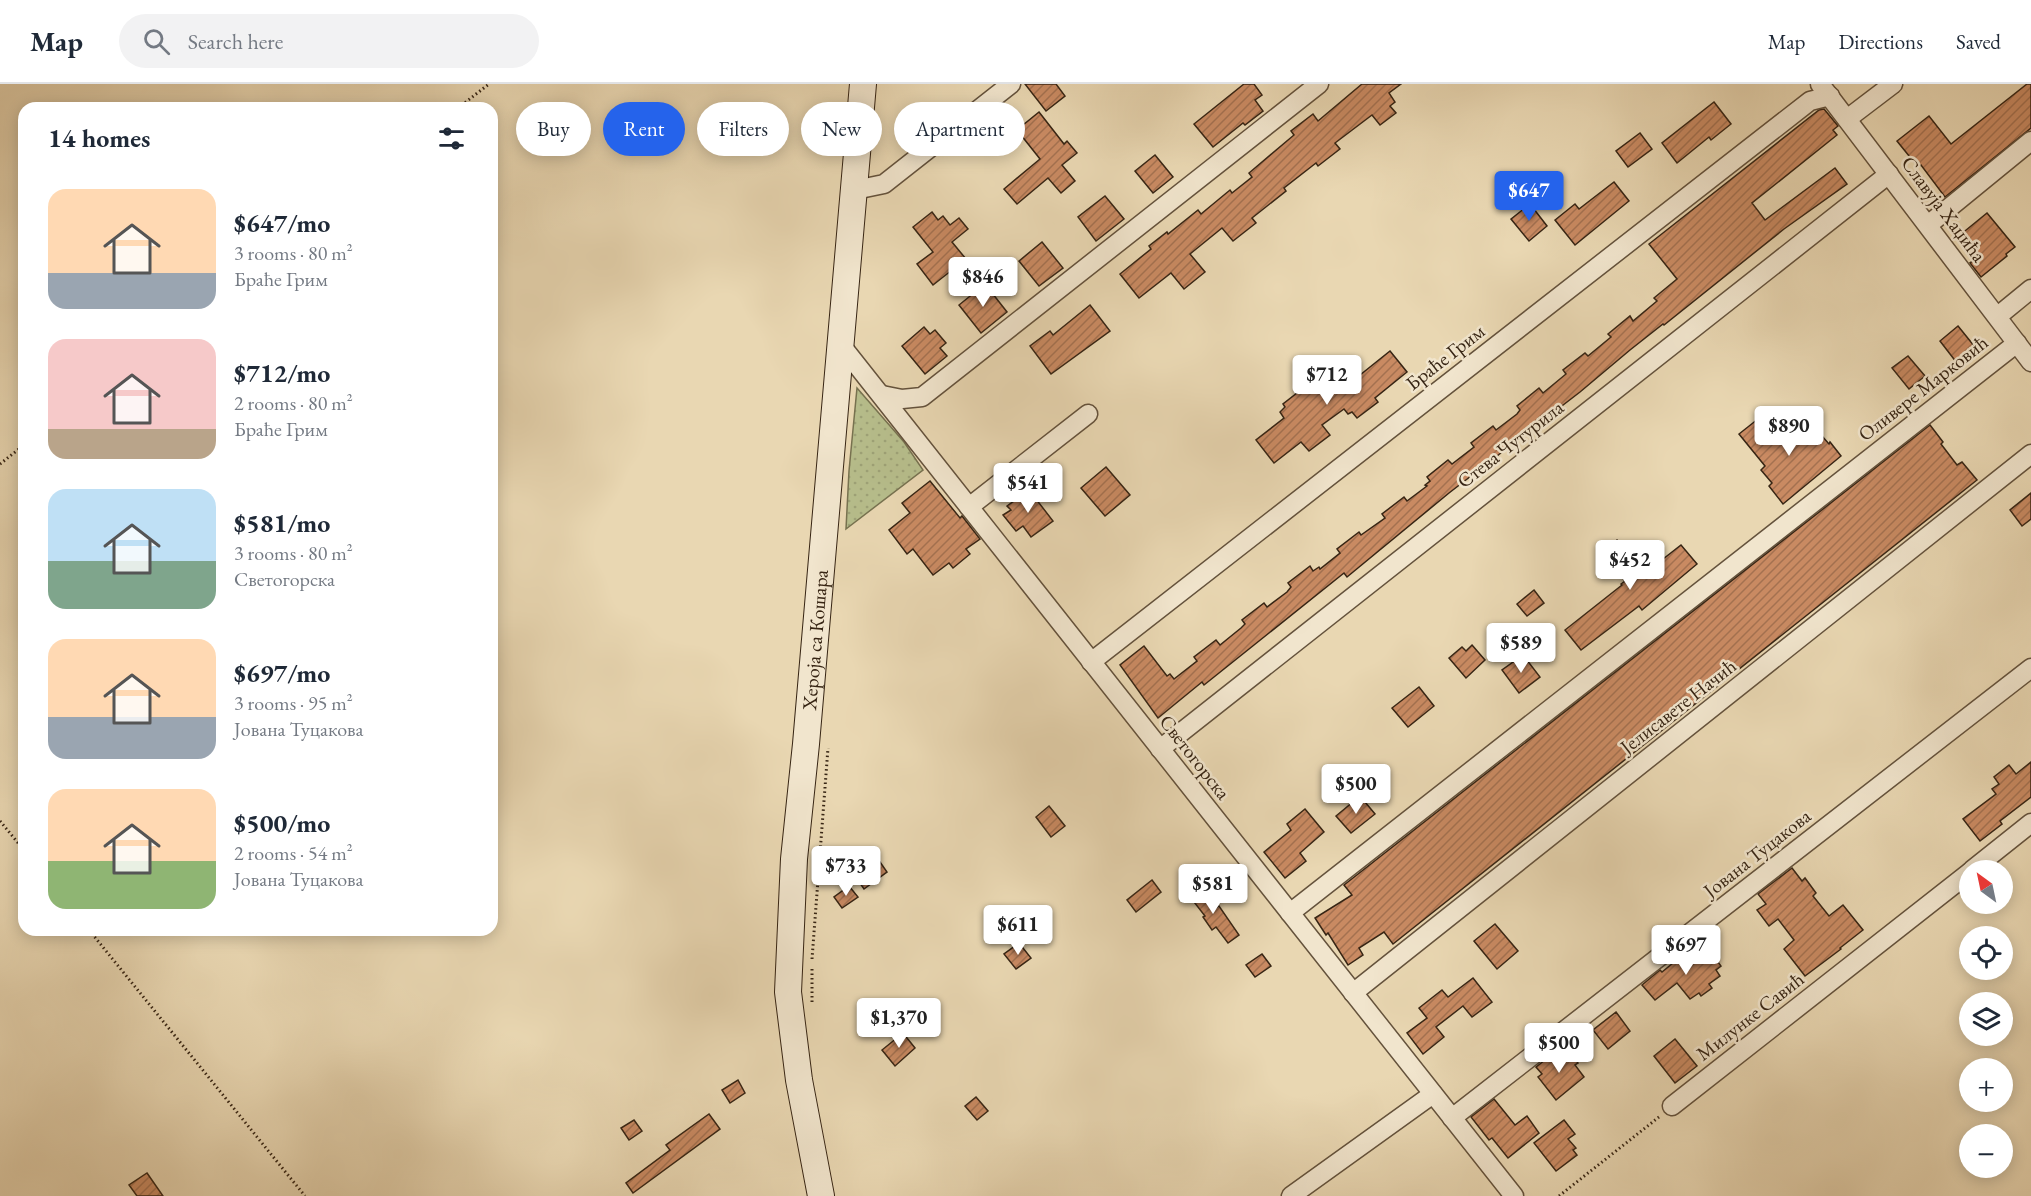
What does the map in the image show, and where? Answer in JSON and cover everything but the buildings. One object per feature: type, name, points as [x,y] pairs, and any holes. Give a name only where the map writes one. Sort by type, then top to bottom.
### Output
[{"type":"street","name":"Хероја са Кошара","points":[[821,1196],[799,1080],[788,992],[794,860],[863,84]]},
{"type":"street","points":[[855,190],[884,184],[1011,84]]},
{"type":"street","points":[[882,395],[902,399],[922,397],[1319,84]]},
{"type":"street","points":[[1847,119],[1893,84]]},
{"type":"street","name":"Славуја Хаџића","points":[[1825,90],[2031,362]]},
{"type":"street","name":"Браће Грим","points":[[1091,662],[1825,90]]},
{"type":"street","points":[[1928,225],[2031,141]]},
{"type":"street","name":"Стева Чутурила","points":[[1160,749],[1889,174]]},
{"type":"street","points":[[1998,316],[2031,289]]},
{"type":"street","name":"Оливере Марковић","points":[[1290,913],[2017,343]]},
{"type":"street","name":"Светогорска","points":[[841,345],[1514,1196]]},
{"type":"street","points":[[969,507],[1088,414]]},
{"type":"street","name":"Јелисавете Начић","points":[[1353,993],[2031,454]]},
{"type":"street","name":"Јована Туцакова","points":[[1452,1118],[2031,668]]},
{"type":"street","name":"Милунке Савић","points":[[1985,860],[2031,823]]},
{"type":"street","name":"Милунке Савић","points":[[1672,1106],[1959,880]]},
{"type":"street","points":[[1291,1196],[1433,1094]]},
{"type":"path","points":[[466,102],[489,84]]},
{"type":"path","points":[[0,464],[18,450]]},
{"type":"path","points":[[812,1010],[812,966],[829,743]]},
{"type":"path","points":[[0,821],[18,843]]},
{"type":"path","points":[[94,936],[305,1196]]},
{"type":"path","points":[[1559,1196],[1672,1106]]},
{"type":"green space","points":[[857,388],[904,442],[923,470],[846,529],[849,471]]}]
